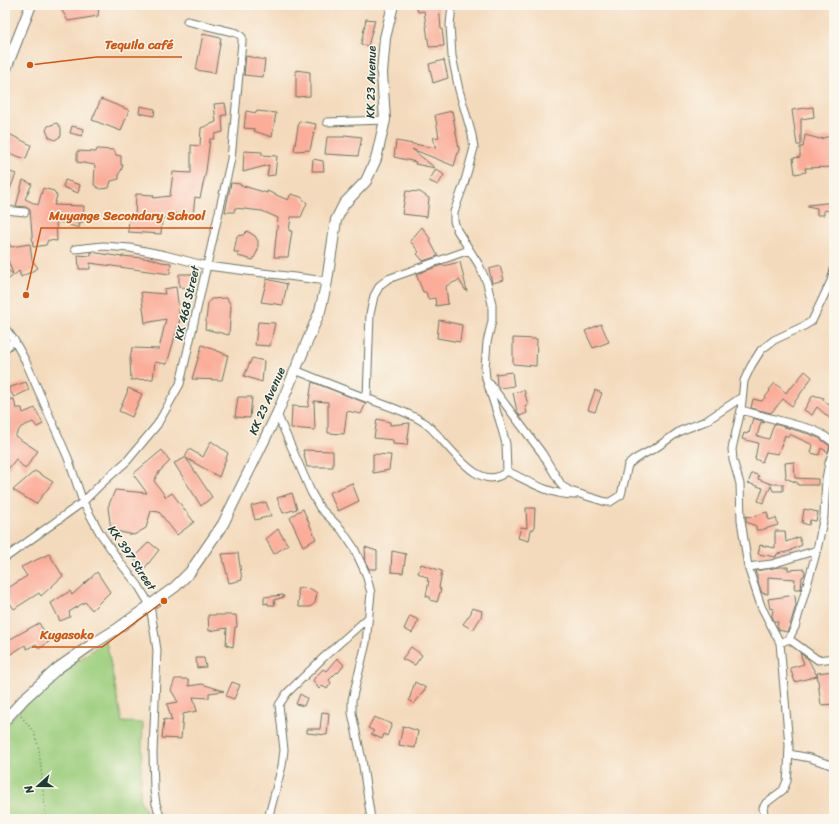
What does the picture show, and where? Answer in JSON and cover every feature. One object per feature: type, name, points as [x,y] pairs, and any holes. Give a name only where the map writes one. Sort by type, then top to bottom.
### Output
[{"type":"main road","points":[[5,71],[31,5]]},
{"type":"main road","name":"KK 23 Avenue","points":[[5,720],[15,708],[58,668],[175,587],[190,572],[223,524],[277,414],[320,311],[336,220],[344,204],[366,182],[376,159],[385,120],[382,73],[385,38],[393,5]]},
{"type":"street","points":[[452,5],[450,25],[452,56],[474,148],[454,212],[454,221],[457,230],[479,265],[487,283],[492,304],[492,322],[487,342],[485,368],[486,379],[506,444],[507,471]]},
{"type":"street","name":"KK 468 Street","points":[[5,558],[83,502],[127,461],[157,425],[180,384],[231,159],[242,37],[237,33],[187,21]]},
{"type":"street","points":[[328,122],[385,120]]},
{"type":"street","points":[[5,210],[25,212]]},
{"type":"street","points":[[75,249],[102,246],[130,248],[207,266],[326,281]]},
{"type":"street","points":[[367,398],[370,314],[374,296],[380,285],[388,279],[469,250]]},
{"type":"street","points":[[765,819],[763,808],[766,803],[783,790],[787,781],[789,754],[780,643],[762,606],[748,567],[741,520],[740,484],[733,460],[732,449],[741,410],[744,381],[751,366],[761,350],[774,340],[812,321],[831,281],[834,269]]},
{"type":"street","name":"KK 397 Street","points":[[5,328],[14,340],[25,360],[68,458],[83,502],[100,532],[122,565],[138,585],[150,605],[157,650],[153,753],[154,790],[156,804],[161,819]]},
{"type":"street","points":[[5,349],[14,340]]},
{"type":"street","points":[[295,370],[402,411],[425,423],[465,464],[478,475],[485,478],[494,478],[501,476],[507,471]]},
{"type":"street","points":[[486,379],[542,452],[562,486],[570,491],[606,502],[610,502],[621,495],[628,465],[635,459],[657,447],[680,431],[706,421],[742,397]]},
{"type":"street","points":[[741,410],[811,429],[822,434],[834,443]]},
{"type":"street","points":[[277,414],[311,492],[320,508],[341,529],[354,548],[366,574],[371,593],[366,643],[352,700],[352,713],[362,760],[371,819]]},
{"type":"street","points":[[780,643],[789,639],[796,628],[817,550],[824,516],[826,479],[834,448]]},
{"type":"street","points":[[507,471],[560,494],[581,494]]},
{"type":"street","points":[[748,567],[772,564],[817,550]]},
{"type":"street","points":[[268,819],[282,766],[284,750],[279,705],[287,693],[324,657],[369,617]]},
{"type":"street","points":[[789,639],[818,660],[834,658]]},
{"type":"street","points":[[789,754],[810,758],[834,766]]},
{"type":"path","points":[[15,708],[28,723],[37,740],[46,819]]},
{"type":"green space","points":[[106,640],[122,722],[143,723],[140,800],[150,819],[5,819],[5,727],[33,694]]},
{"type":"building","points":[[59,5],[99,5],[98,16],[68,21]]},
{"type":"building","points":[[416,5],[439,5],[444,46],[429,47],[424,11],[418,12]]},
{"type":"building","points":[[366,19],[375,20],[368,46],[361,44]]},
{"type":"building","points":[[203,34],[221,38],[215,73],[196,70]]},
{"type":"building","points":[[246,56],[265,60],[263,77],[244,75]]},
{"type":"building","points":[[444,60],[448,78],[433,83],[429,64]]},
{"type":"building","points":[[296,70],[310,72],[310,96],[296,97]]},
{"type":"building","points":[[101,99],[129,110],[121,131],[92,120]]},
{"type":"building","points":[[225,103],[227,115],[222,115],[223,132],[215,134],[214,139],[210,139],[206,171],[200,198],[195,197],[193,216],[168,213],[167,219],[162,218],[161,234],[128,232],[129,217],[135,218],[136,194],[154,195],[153,198],[170,196],[173,172],[191,173],[191,145],[200,146],[201,128],[216,122],[214,104]]},
{"type":"building","points":[[140,106],[155,109],[154,116],[139,113]]},
{"type":"building","points":[[813,107],[814,117],[801,119],[801,145],[797,145],[792,110]]},
{"type":"building","points":[[246,111],[256,113],[257,111],[276,113],[272,137],[254,131],[255,129],[244,128]]},
{"type":"building","points":[[452,111],[459,149],[454,166],[412,149],[435,168],[415,164],[416,162],[394,157],[396,141],[436,148],[433,138],[439,137],[435,115]]},
{"type":"building","points":[[299,121],[316,124],[310,150],[294,151]]},
{"type":"building","points":[[57,123],[61,128],[61,136],[55,140],[49,137],[46,130],[48,126]]},
{"type":"building","points":[[72,126],[84,129],[82,136],[70,133]]},
{"type":"building","points":[[5,132],[31,145],[26,159],[5,152]]},
{"type":"building","points":[[345,135],[362,137],[358,156],[325,154],[327,137],[345,137]]},
{"type":"building","points":[[805,135],[820,139],[830,136],[833,144],[834,143],[834,167],[805,168],[806,172],[795,174],[793,158],[800,157],[800,147],[803,147]]},
{"type":"building","points":[[97,149],[114,150],[116,155],[121,156],[121,165],[123,165],[119,173],[119,179],[111,181],[109,188],[100,189],[94,185],[95,165],[77,162],[77,151],[96,152]]},
{"type":"building","points":[[244,151],[262,152],[262,155],[277,156],[275,175],[267,176],[269,165],[243,172]]},
{"type":"building","points":[[313,159],[323,161],[324,171],[312,171]]},
{"type":"building","points":[[436,169],[444,175],[438,185],[429,181]]},
{"type":"building","points":[[5,170],[16,174],[5,202]]},
{"type":"building","points":[[23,180],[32,184],[25,199],[38,205],[43,188],[54,191],[57,196],[54,205],[84,206],[83,222],[80,222],[79,228],[56,221],[57,241],[48,240],[46,245],[33,247],[30,210],[26,207],[16,206]]},
{"type":"building","points":[[65,180],[80,185],[78,193],[63,187]]},
{"type":"building","points":[[231,183],[240,184],[267,193],[267,191],[288,200],[291,194],[301,197],[307,203],[301,217],[291,217],[289,231],[292,231],[288,257],[274,257],[278,218],[262,211],[235,208],[234,212],[225,212]]},
{"type":"building","points":[[406,191],[420,192],[429,198],[427,217],[402,214]]},
{"type":"building","points":[[834,202],[834,212],[824,210],[824,215],[817,215],[817,208],[807,206],[808,205]]},
{"type":"building","points":[[422,227],[431,240],[430,241],[438,256],[423,261],[417,254],[419,252],[410,241]]},
{"type":"building","points":[[247,231],[255,236],[258,241],[258,250],[253,260],[238,256],[238,252],[234,252],[237,236],[243,235]]},
{"type":"building","points":[[5,233],[11,247],[30,244],[32,260],[38,268],[21,277],[19,271],[5,282],[5,268],[13,274],[5,252]]},
{"type":"building","points":[[91,252],[122,257],[153,259],[171,263],[170,274],[90,263],[90,269],[79,269],[78,255],[91,256]]},
{"type":"building","points":[[460,262],[467,291],[459,280],[446,286],[448,304],[436,306],[435,298],[428,299],[426,292],[423,292],[416,274],[442,265]]},
{"type":"building","points":[[500,266],[504,280],[492,283],[489,269]]},
{"type":"building","points":[[179,274],[192,274],[191,288],[179,287]]},
{"type":"building","points":[[267,279],[287,284],[283,305],[261,302]]},
{"type":"building","points":[[176,287],[180,319],[167,364],[155,362],[153,379],[131,380],[130,359],[132,348],[159,349],[166,319],[145,323],[141,292],[165,294],[164,289]]},
{"type":"building","points":[[227,298],[231,306],[229,335],[205,329],[208,303],[211,299]]},
{"type":"building","points":[[439,320],[462,325],[460,342],[437,338]]},
{"type":"building","points":[[258,322],[275,323],[270,346],[255,345]]},
{"type":"building","points":[[601,324],[609,342],[593,348],[585,331]]},
{"type":"building","points":[[513,338],[537,339],[536,366],[513,364]]},
{"type":"building","points":[[202,345],[228,355],[222,380],[192,379]]},
{"type":"building","points":[[252,358],[264,361],[262,382],[244,376]]},
{"type":"building","points":[[805,371],[812,377],[792,406],[783,399],[771,413],[751,408],[753,399],[762,401],[775,383],[786,393]]},
{"type":"building","points":[[512,372],[514,386],[501,388],[497,385],[496,374]]},
{"type":"building","points":[[26,382],[29,390],[14,397],[8,388]]},
{"type":"building","points":[[312,382],[366,403],[361,414],[347,411],[344,434],[328,433],[328,402],[314,401],[315,430],[291,428],[292,406],[308,407]]},
{"type":"building","points":[[128,388],[142,394],[132,417],[119,411]]},
{"type":"building","points":[[524,390],[528,405],[525,406],[527,413],[520,416],[517,411],[513,393]]},
{"type":"building","points":[[595,390],[602,393],[595,412],[588,410]]},
{"type":"building","points":[[813,395],[824,398],[823,400],[834,409],[834,422],[817,407],[812,415],[804,410]]},
{"type":"building","points":[[238,397],[252,397],[250,418],[235,417]]},
{"type":"building","points":[[14,399],[16,408],[22,408],[23,413],[35,408],[43,424],[37,427],[33,422],[21,427],[15,436],[38,451],[25,469],[16,459],[5,473],[5,400]]},
{"type":"building","points":[[753,418],[765,422],[761,422],[757,436],[769,439],[774,424],[819,438],[830,446],[828,452],[821,448],[819,455],[811,453],[813,445],[789,434],[788,437],[785,435],[778,454],[766,452],[762,462],[755,459],[758,443],[742,439],[744,433],[749,433]]},
{"type":"building","points":[[377,419],[390,422],[390,425],[410,423],[407,445],[393,444],[393,440],[374,438]]},
{"type":"building","points":[[211,441],[228,453],[219,477],[186,458],[212,497],[201,506],[174,463],[185,458],[189,449],[203,457]]},
{"type":"building","points":[[162,450],[170,461],[159,472],[154,481],[166,497],[172,493],[194,522],[177,535],[159,512],[151,511],[146,528],[134,535],[111,530],[108,507],[115,490],[147,493],[133,474]]},
{"type":"building","points":[[303,450],[333,451],[333,467],[307,467]]},
{"type":"building","points":[[373,454],[391,455],[389,470],[373,473]]},
{"type":"building","points":[[794,462],[795,478],[818,479],[818,485],[798,485],[798,483],[785,478],[785,463]]},
{"type":"building","points":[[35,471],[53,482],[36,504],[13,490]]},
{"type":"building","points":[[752,473],[759,476],[758,479],[771,484],[783,484],[783,491],[773,491],[771,486],[763,503],[758,501],[763,488],[748,483]]},
{"type":"building","points":[[352,483],[359,501],[338,511],[329,493]]},
{"type":"building","points":[[292,493],[297,509],[283,513],[277,498]]},
{"type":"building","points":[[266,502],[271,516],[255,520],[251,506]]},
{"type":"building","points":[[526,508],[535,508],[534,529],[531,530],[529,541],[518,538],[521,527],[527,528]]},
{"type":"building","points":[[303,509],[316,539],[303,546],[290,518]]},
{"type":"building","points":[[804,509],[818,512],[816,521],[810,520],[809,525],[802,523]]},
{"type":"building","points":[[767,512],[769,520],[776,518],[778,525],[756,530],[756,526],[746,522],[746,516],[751,517]]},
{"type":"building","points":[[278,529],[288,545],[274,554],[266,539]]},
{"type":"building","points":[[775,531],[785,531],[786,542],[799,537],[802,545],[791,551],[777,554],[776,557],[758,554],[760,545],[775,548]]},
{"type":"building","points":[[149,542],[159,550],[144,569],[133,558]]},
{"type":"building","points":[[365,547],[377,551],[377,569],[369,569],[366,563]]},
{"type":"building","points":[[392,551],[406,554],[403,573],[391,572]]},
{"type":"building","points":[[238,553],[242,580],[229,583],[222,554]]},
{"type":"building","points":[[49,554],[63,576],[41,596],[39,593],[14,609],[5,596],[5,590],[27,576],[21,567]]},
{"type":"building","points":[[421,564],[442,571],[439,588],[441,589],[437,602],[430,600],[430,597],[426,596],[429,581],[427,581],[428,578],[418,573]]},
{"type":"building","points":[[788,567],[788,570],[804,569],[805,573],[802,577],[801,589],[794,589],[795,579],[768,577],[768,594],[762,593],[755,571]]},
{"type":"building","points":[[97,572],[110,592],[92,610],[85,602],[69,612],[70,617],[60,621],[51,603],[70,591],[72,595]]},
{"type":"building","points":[[297,589],[311,589],[317,593],[315,603],[310,607],[299,607]]},
{"type":"building","points":[[283,595],[284,597],[274,600],[275,605],[268,605],[268,603],[264,604],[264,597]]},
{"type":"building","points":[[795,595],[796,605],[787,632],[779,630],[777,626],[778,622],[774,621],[772,616],[773,608],[770,609],[768,599]]},
{"type":"building","points":[[472,608],[482,611],[481,617],[473,630],[463,624],[471,613]]},
{"type":"building","points":[[208,615],[236,615],[237,627],[235,627],[233,647],[226,645],[227,628],[209,631]]},
{"type":"building","points":[[410,616],[419,620],[412,633],[404,629]]},
{"type":"building","points":[[39,623],[50,641],[39,649],[36,644],[27,649],[25,645],[5,658],[5,642]]},
{"type":"building","points":[[411,647],[422,655],[415,665],[402,659]]},
{"type":"building","points":[[800,653],[808,659],[817,676],[795,682],[790,668],[804,664]]},
{"type":"building","points":[[196,658],[204,658],[206,667],[197,668]]},
{"type":"building","points":[[337,658],[344,665],[338,673],[337,672],[329,680],[331,683],[327,689],[322,686],[319,689],[313,680],[323,669],[326,671]]},
{"type":"building","points":[[834,671],[834,704],[821,705],[817,673]]},
{"type":"building","points":[[175,679],[186,679],[189,681],[189,686],[202,684],[224,691],[209,693],[209,698],[193,697],[197,711],[183,714],[181,739],[162,738],[164,719],[172,721],[167,704],[178,702],[171,690]]},
{"type":"building","points":[[232,682],[240,685],[234,699],[226,696]]},
{"type":"building","points":[[415,682],[426,688],[414,704],[409,700]]},
{"type":"building","points":[[300,694],[307,698],[304,706],[296,704]]},
{"type":"building","points":[[322,712],[329,713],[327,735],[307,733],[307,729],[320,729]]},
{"type":"building","points":[[374,717],[392,724],[387,736],[384,734],[382,739],[371,734],[374,731],[368,728]]},
{"type":"building","points":[[403,726],[418,731],[415,748],[399,745]]},
{"type":"place","name":"Tequila café","points":[[30,65]]},
{"type":"place","name":"Muyange Secondary School","points":[[26,295]]},
{"type":"place","name":"Kugasoko","points":[[164,601]]}]
